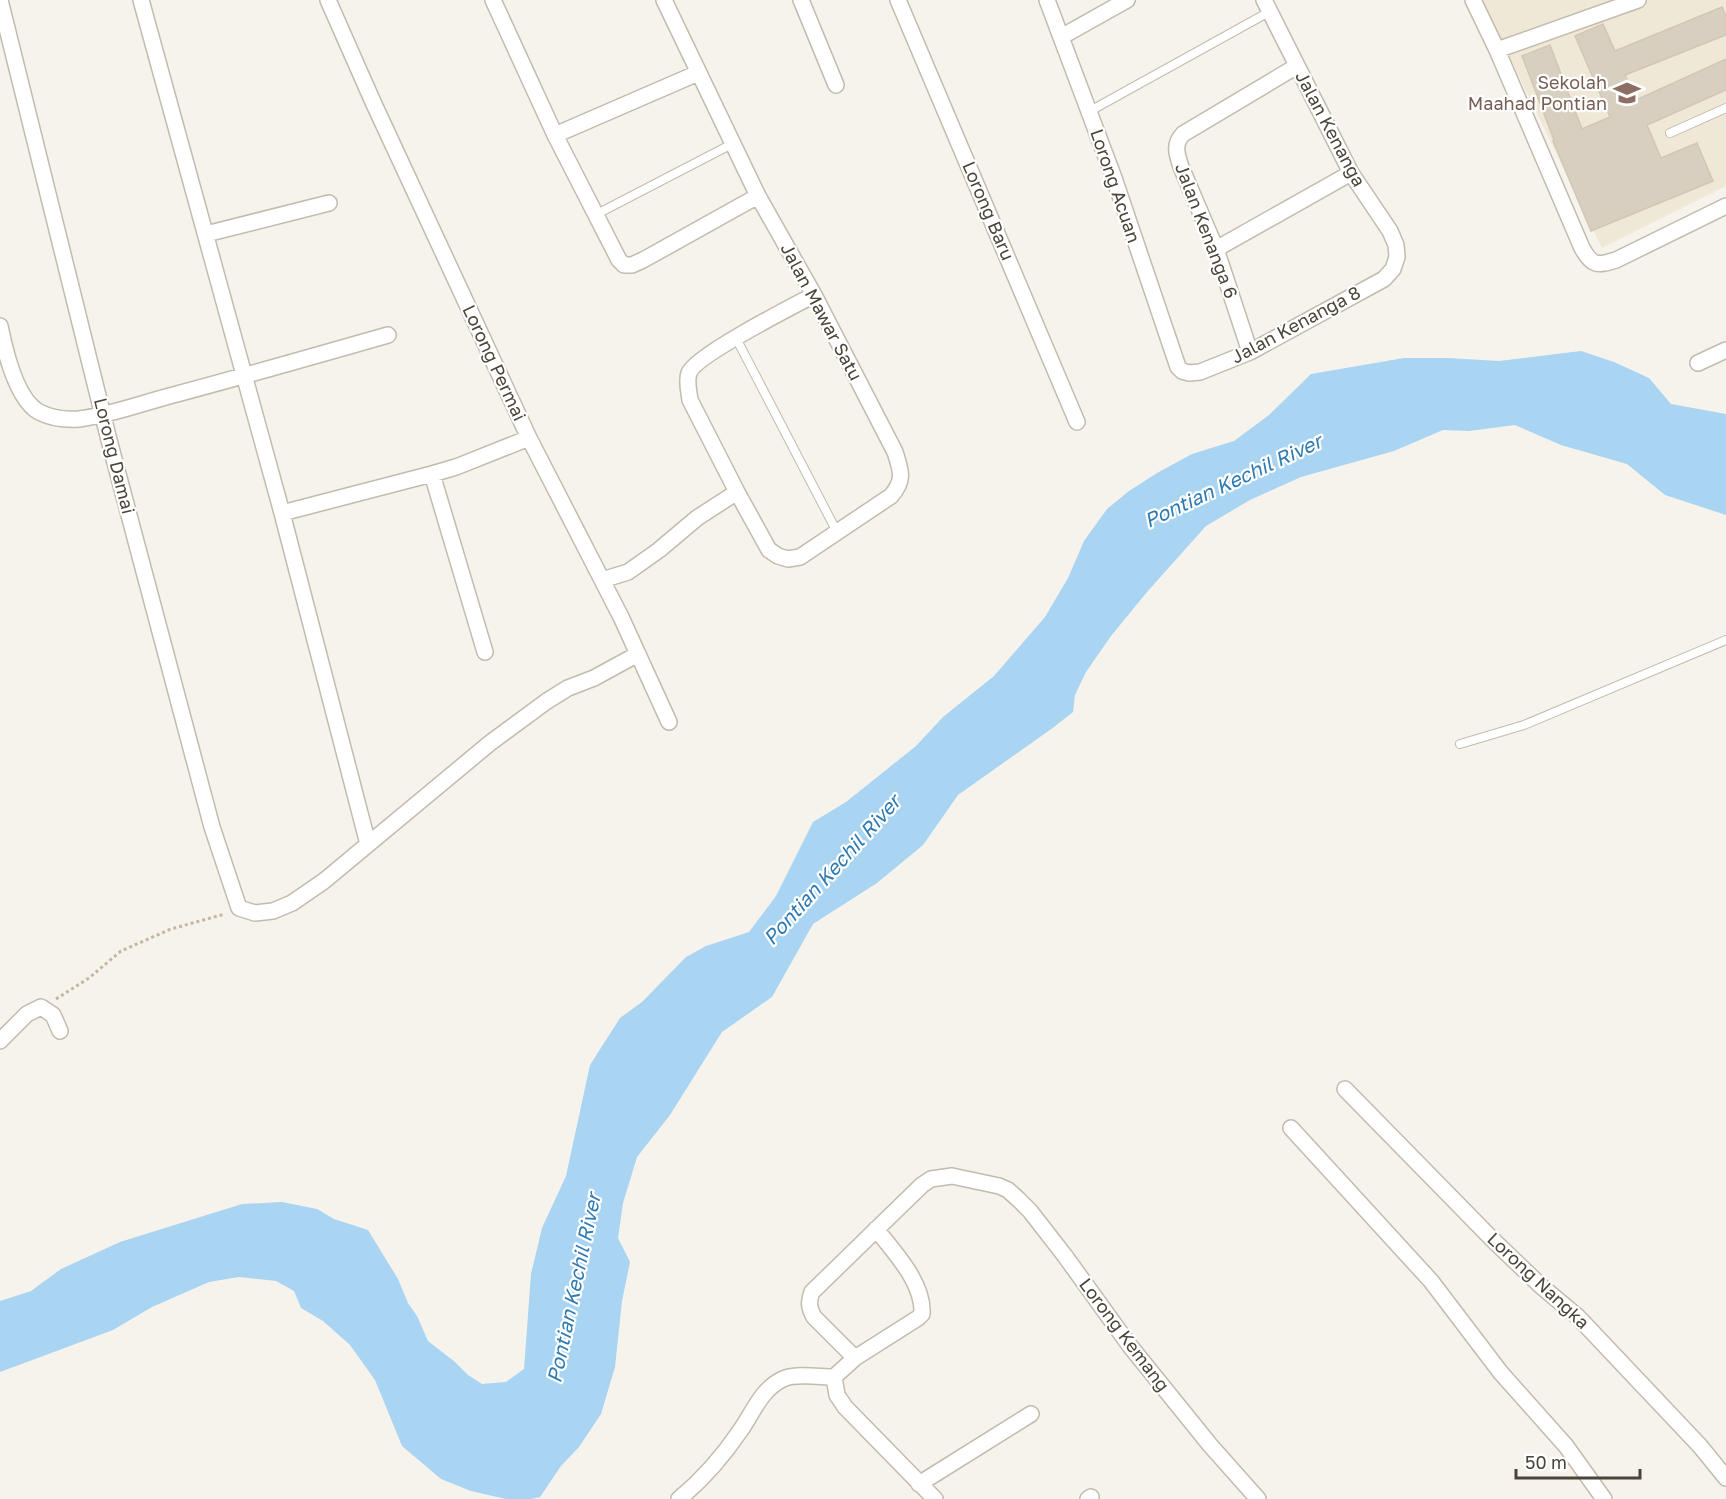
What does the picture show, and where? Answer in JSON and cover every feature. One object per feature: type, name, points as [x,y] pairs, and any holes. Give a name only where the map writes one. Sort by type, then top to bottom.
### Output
[{"type":"street","name":"Lorong Damai","points":[[0,0],[103,414],[212,827],[239,908]]},
{"type":"street","points":[[141,0],[282,513],[368,844]]},
{"type":"street","name":"Lorong Permai","points":[[328,0],[529,438],[602,580],[669,722]]},
{"type":"street","points":[[493,0],[594,215],[624,265],[632,265],[643,260],[758,196]]},
{"type":"street","name":"Jalan Mawar Satu","points":[[664,0],[758,196],[813,295],[895,452],[900,467],[901,479],[891,496],[800,557],[788,559],[769,550],[736,492]]},
{"type":"street","points":[[801,0],[836,85]]},
{"type":"street","name":"Lorong Baru","points":[[898,0],[1077,422]]},
{"type":"street","name":"Lorong Acuan","points":[[1047,0],[1090,111],[1178,367],[1182,371]]},
{"type":"street","points":[[1061,37],[1127,0]]},
{"type":"street","points":[[1473,0],[1587,258],[1594,263],[1603,264],[1616,260],[1726,206]]},
{"type":"street","points":[[1497,50],[1638,0]]},
{"type":"street","name":"Jalan Kenanga","points":[[1266,6],[1351,173],[1390,231],[1396,244],[1397,257]]},
{"type":"street","name":"Jalan Kenanga 6","points":[[1250,352],[1216,249],[1181,167],[1177,154],[1179,138],[1297,66]]},
{"type":"street","points":[[555,135],[698,73]]},
{"type":"street","points":[[1216,249],[1351,173]]},
{"type":"street","points":[[206,234],[329,203]]},
{"type":"street","name":"Jalan Kenanga 8","points":[[1182,371],[1200,372],[1250,352],[1384,279],[1393,270],[1397,257]]},
{"type":"street","points":[[602,580],[628,572],[660,550],[697,518],[736,492],[690,400],[689,372],[696,363],[736,338],[813,295]]},
{"type":"street","points":[[0,326],[19,387],[26,399],[36,410],[63,419],[103,414],[388,335]]},
{"type":"street","points":[[1698,363],[1726,350]]},
{"type":"street","points":[[282,513],[456,467],[529,438]]},
{"type":"street","points":[[432,474],[485,652]]},
{"type":"street","points":[[239,908],[255,913],[273,911],[292,903],[324,881],[490,743],[546,701],[638,654]]},
{"type":"street","points":[[0,1041],[27,1014],[41,1007],[53,1015],[60,1031]]},
{"type":"street","name":"Lorong Nangka","points":[[1345,1089],[1479,1226],[1541,1286],[1578,1317],[1700,1446],[1726,1478]]},
{"type":"street","points":[[1291,1128],[1431,1281],[1501,1373],[1566,1446],[1605,1499]]},
{"type":"street","name":"Lorong Kemang","points":[[855,1358],[814,1317],[810,1310],[809,1298],[812,1292],[922,1185],[931,1179],[952,1176],[999,1186],[1008,1190],[1030,1210],[1130,1346],[1258,1499]]},
{"type":"street","points":[[679,1499],[714,1464],[741,1430],[759,1400],[771,1387],[783,1378],[834,1377],[855,1358],[922,1314],[922,1300],[910,1274],[876,1229]]},
{"type":"street","points":[[834,1377],[837,1395],[845,1407],[935,1499]]},
{"type":"street","points":[[919,1484],[1031,1414]]},
{"type":"lane","points":[[1090,111],[1266,6]]},
{"type":"lane","points":[[1671,133],[1726,108]]},
{"type":"lane","points":[[594,215],[732,144]]},
{"type":"lane","points":[[736,338],[837,532]]},
{"type":"lane","points":[[1460,744],[1524,725],[1726,639]]},
{"type":"path","points":[[41,1007],[89,978],[121,951],[171,929],[239,908]]},
{"type":"shaded area","name":"Sekolah Maahad Pontian","points":[[1482,0],[1726,0],[1726,186],[1602,248]]},
{"type":"water","name":"Pontian Kechil River","points":[[1581,351],[1614,362],[1649,378],[1671,404],[1726,414],[1726,515],[1665,495],[1627,464],[1561,445],[1515,425],[1469,431],[1443,430],[1394,451],[1301,477],[1250,500],[1206,526],[1111,636],[1086,672],[1075,695],[1073,712],[958,795],[923,845],[877,883],[813,924],[772,997],[722,1032],[670,1115],[637,1157],[623,1203],[618,1238],[630,1262],[622,1301],[615,1367],[601,1414],[579,1447],[561,1466],[540,1497],[506,1499],[471,1491],[441,1479],[402,1446],[375,1380],[350,1345],[323,1321],[301,1308],[294,1291],[276,1281],[239,1277],[209,1282],[152,1307],[113,1330],[0,1372],[0,1301],[31,1291],[61,1269],[120,1242],[242,1204],[282,1202],[317,1209],[334,1219],[368,1230],[398,1279],[428,1341],[482,1384],[506,1382],[524,1369],[531,1274],[542,1228],[566,1176],[590,1065],[620,1018],[642,1002],[686,957],[706,946],[749,932],[776,896],[813,822],[846,802],[916,746],[943,717],[994,676],[1045,617],[1068,578],[1084,541],[1107,509],[1129,491],[1192,454],[1234,441],[1269,415],[1311,374],[1404,358],[1499,361]]},
{"type":"building","points":[[1722,7],[1726,16],[1726,35],[1625,75],[1636,100],[1726,59],[1726,90],[1647,125],[1661,158],[1697,143],[1713,181],[1591,231],[1553,141],[1522,56],[1550,45],[1582,129],[1610,117],[1575,36],[1603,24],[1615,51]]},
{"type":"place","name":"Sekolah Maahad Pontian","points":[[1627,93]]}]
